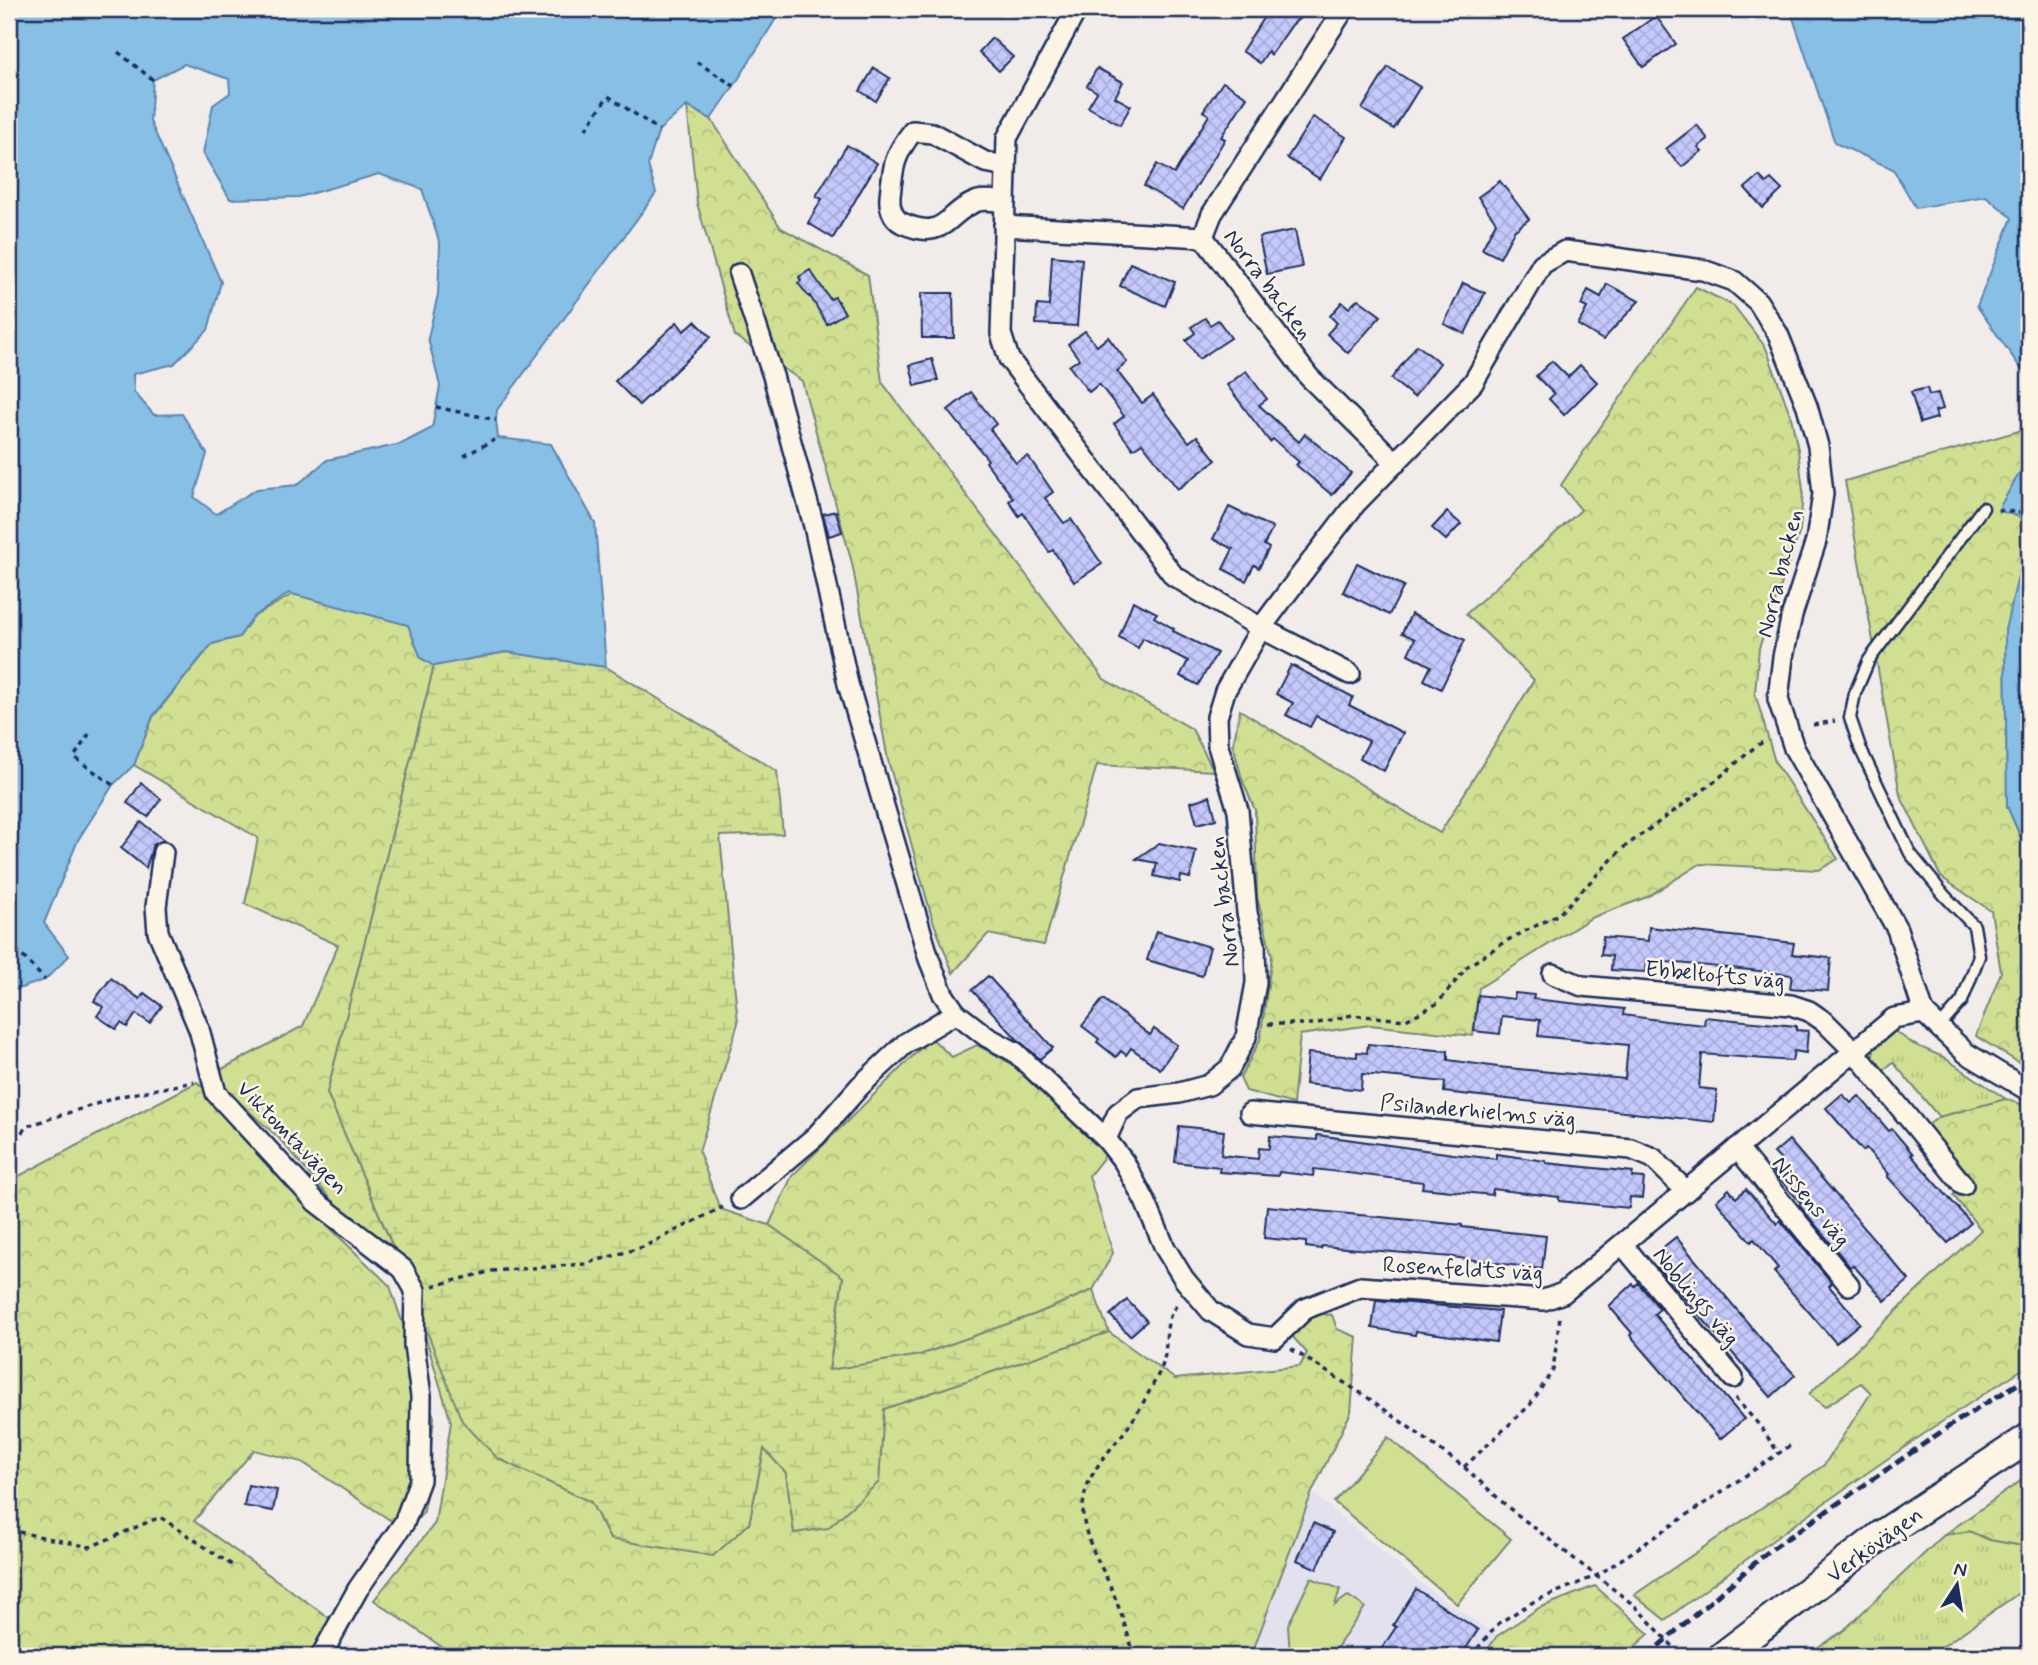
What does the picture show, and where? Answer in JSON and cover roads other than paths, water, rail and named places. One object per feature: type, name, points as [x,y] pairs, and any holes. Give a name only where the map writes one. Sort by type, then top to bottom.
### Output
[{"type":"main road","name":"Verkövägen","points":[[1713,1652],[2029,1438]]},
{"type":"street","points":[[1077,9],[1007,138],[1002,334],[1009,359],[1174,576],[1261,628],[1350,674]]},
{"type":"street","name":"Norra backen","points":[[1344,9],[1212,214],[1203,237],[1309,377],[1396,463]]},
{"type":"street","points":[[1005,202],[979,200],[943,226],[918,230],[897,220],[889,205],[892,173],[898,150],[913,131],[932,133],[985,162],[1006,166]]},
{"type":"street","points":[[1004,226],[1203,237]]},
{"type":"street","name":"Norra backen","points":[[1106,1139],[1118,1113],[1138,1098],[1179,1093],[1209,1085],[1230,1068],[1246,1037],[1256,983],[1255,944],[1247,913],[1238,810],[1218,746],[1217,717],[1225,691],[1261,628],[1356,503],[1473,383],[1542,264],[1564,251],[1703,270],[1734,281],[1758,302],[1778,334],[1807,405],[1818,446],[1823,494],[1816,541],[1783,657],[1779,699],[1794,748],[1898,929],[1924,1013],[1966,1053],[2029,1091]]},
{"type":"street","points":[[739,274],[773,376],[814,526],[848,684],[929,959],[943,994],[956,1013],[987,1037],[1015,1052],[1106,1139]]},
{"type":"street","name":"Viktomtavägen","points":[[163,852],[156,907],[158,932],[199,1029],[216,1093],[316,1202],[403,1269],[415,1290],[414,1345],[421,1396],[419,1480],[404,1523],[358,1590],[321,1656]]},
{"type":"street","name":"Ebbeltofts väg","points":[[1553,974],[1582,986],[1791,1005],[1809,1011],[1825,1022],[1854,1051],[1963,1185]]},
{"type":"street","points":[[741,1199],[816,1136],[860,1086],[906,1043],[956,1013]]},
{"type":"street","name":"Rosenfeldts väg","points":[[1106,1139],[1124,1162],[1145,1201],[1165,1248],[1184,1279],[1211,1311],[1248,1334],[1275,1338],[1306,1309],[1360,1287],[1544,1300],[1563,1293],[1623,1245],[1894,1018],[1924,1013]]},
{"type":"street","name":"Psilanderhielms väg","points":[[1250,1113],[1630,1149],[1653,1158],[1686,1191]]},
{"type":"street","name":"Nissens väg","points":[[1737,1148],[1849,1285]]},
{"type":"street","name":"Noblings väg","points":[[1623,1245],[1733,1378]]},
{"type":"lane","points":[[1939,1027],[1962,1001],[1979,956],[1974,926],[1944,895],[1910,853],[1861,750],[1850,718],[1855,693],[1869,660],[1983,508]]},
{"type":"water","points":[[9,9],[782,9],[711,119],[687,106],[659,130],[648,165],[656,193],[497,410],[498,438],[551,444],[595,523],[606,667],[506,652],[434,666],[421,658],[408,625],[289,593],[253,617],[239,637],[212,644],[153,716],[134,765],[113,785],[78,840],[44,923],[69,956],[45,980],[9,992]],"holes":[[[184,64],[229,79],[230,93],[213,105],[203,153],[230,199],[299,197],[379,174],[422,189],[440,244],[438,294],[428,338],[440,386],[432,428],[401,444],[327,460],[297,485],[257,489],[216,514],[194,497],[207,454],[182,414],[154,415],[134,392],[133,374],[174,364],[208,330],[221,282],[150,121],[153,80]]]},
{"type":"water","points":[[1790,9],[2029,9],[2029,380],[1977,306],[2012,218],[1986,196],[1916,208],[1893,169],[1835,143]]},
{"type":"water","points":[[2029,456],[2029,520],[1998,510]]},
{"type":"water","points":[[2029,533],[2029,856],[2007,806],[2005,630]]},
{"type":"railway","points":[[1647,1656],[1769,1551],[1954,1423],[2029,1377]]}]
